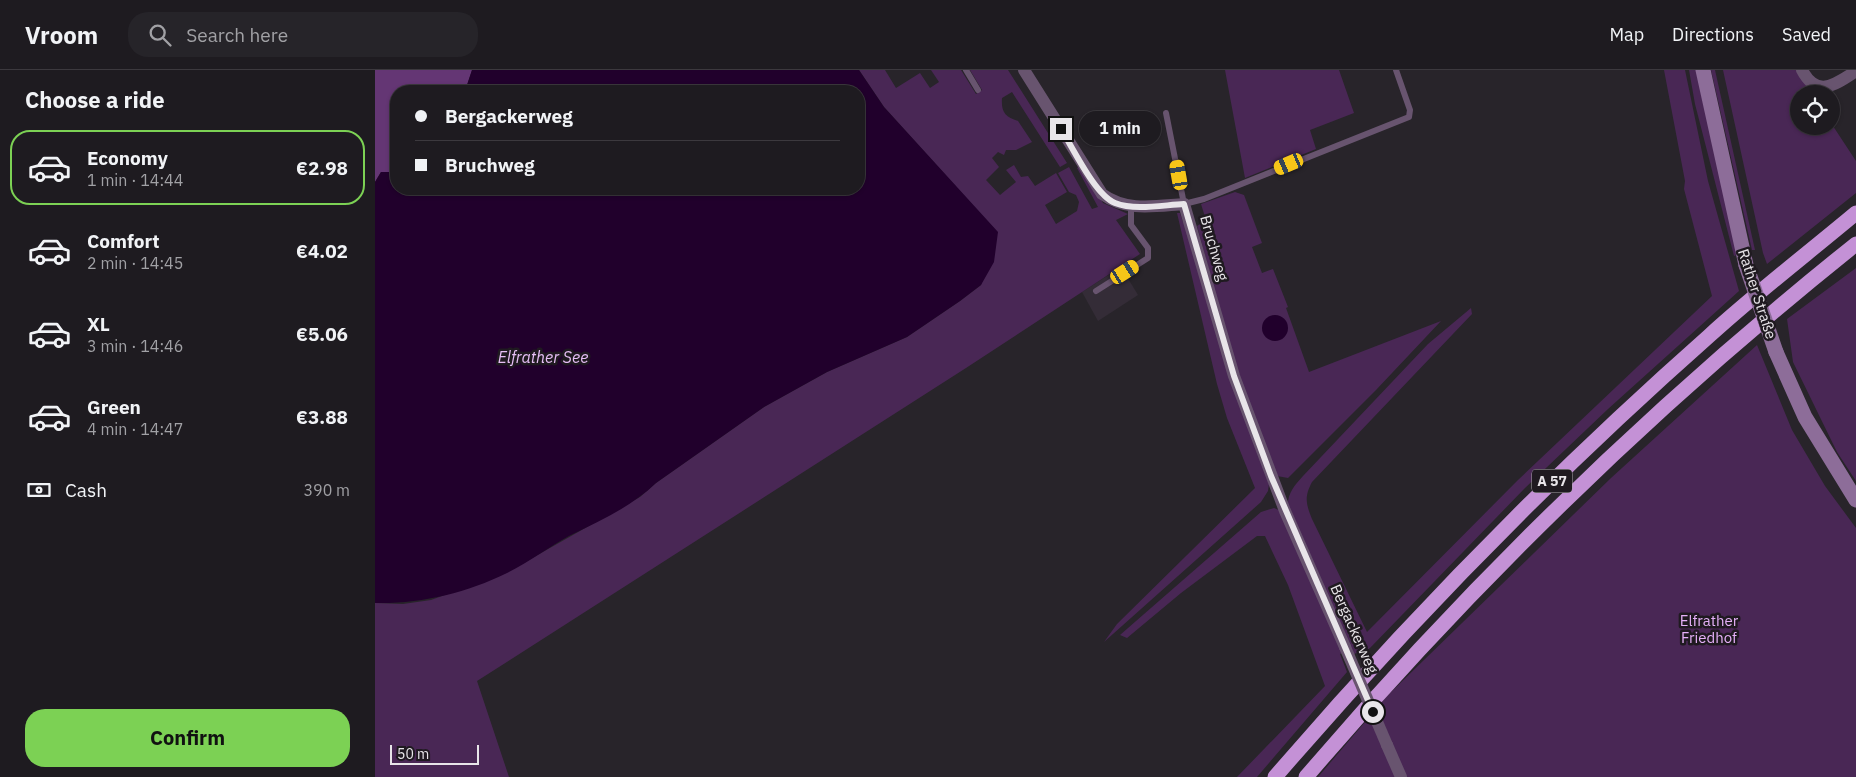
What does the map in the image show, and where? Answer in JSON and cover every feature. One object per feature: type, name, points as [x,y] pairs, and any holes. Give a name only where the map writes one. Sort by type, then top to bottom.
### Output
[{"type":"highway","name":"A 57","points":[[1275,777],[1350,690],[1439,594],[1561,473],[1709,335],[1856,213]]},
{"type":"highway","name":"A 57","points":[[1306,777],[1360,714],[1457,610],[1614,455],[1739,340],[1855,246]]},
{"type":"main road","name":"Rather Straße","points":[[1703,70],[1746,265],[1776,352],[1805,417],[1856,500]]},
{"type":"street","name":"Bruchweg","points":[[1024,70],[1102,194],[1115,203],[1141,207],[1184,204],[1234,376],[1278,493]]},
{"type":"street","points":[[1801,70],[1812,84],[1824,87],[1834,85],[1856,71]]},
{"type":"street","name":"Bergackerweg","points":[[1278,493],[1401,777]]},
{"type":"lane","points":[[966,70],[978,90]]},
{"type":"lane","points":[[1166,113],[1184,204],[1204,199],[1319,151],[1409,117],[1410,110],[1396,70]]},
{"type":"lane","points":[[1096,291],[1148,258],[1148,248],[1131,225],[1131,205]]},
{"type":"shaded area","points":[[375,70],[472,70],[467,85],[390,85],[390,172],[381,172],[375,182]]},
{"type":"shaded area","points":[[1121,267],[1138,295],[1098,321],[1082,292]]},
{"type":"green space","points":[[859,70],[885,70],[896,88],[920,73],[930,88],[939,82],[931,70],[961,70],[976,94],[982,90],[970,70],[1008,70],[1067,163],[1060,167],[1012,92],[1002,98],[1003,110],[1007,116],[1018,121],[1032,142],[1016,150],[1006,150],[1004,155],[998,152],[992,158],[999,167],[986,180],[1000,195],[1016,182],[1006,170],[1014,165],[1021,177],[1028,176],[1035,186],[1056,173],[1067,192],[1045,205],[1056,224],[1077,211],[1079,202],[1076,195],[1069,192],[1058,173],[1069,167],[1092,209],[1098,207],[1077,168],[1081,165],[1103,203],[1128,214],[1116,220],[1140,254],[966,368],[477,681],[509,777],[375,777],[375,603],[403,604],[431,600],[506,573],[640,497],[656,483],[764,407],[827,372],[907,337],[981,285],[997,232],[884,107]]},
{"type":"green space","points":[[1225,70],[1339,70],[1354,113],[1310,130],[1316,149],[1245,178]]},
{"type":"green space","points":[[1664,70],[1685,70],[1708,181],[1739,291],[1608,409],[1525,488],[1371,647],[1361,656],[1356,653],[1353,655],[1288,507],[1289,498],[1294,487],[1303,476],[1428,344],[1471,308],[1472,314],[1312,482],[1307,496],[1307,505],[1312,519],[1367,632],[1518,480],[1712,296],[1684,189],[1685,181]]},
{"type":"green space","points":[[1689,70],[1696,70],[1737,255],[1734,256],[1695,104]]},
{"type":"green space","points":[[1711,70],[1715,70],[1755,250],[1752,250]]},
{"type":"green space","points":[[1723,70],[1799,70],[1808,85],[1790,85],[1790,135],[1839,135],[1856,161],[1856,193],[1767,264]]},
{"type":"green space","points":[[1235,192],[1244,195],[1262,243],[1252,247],[1262,273],[1273,269],[1288,307],[1286,308],[1309,372],[1441,321],[1376,390],[1288,478],[1277,476],[1236,369],[1197,226],[1206,220],[1201,204]]},
{"type":"green space","points":[[1177,213],[1180,213],[1183,222],[1187,226],[1269,484],[1268,491],[1261,502],[1104,642],[1117,624],[1255,488],[1227,418],[1217,384]]},
{"type":"green space","points":[[1856,268],[1856,481],[1837,452],[1793,362],[1787,319]]},
{"type":"green space","name":"Elfrather Friedhof","points":[[1757,345],[1792,430],[1825,486],[1856,528],[1856,777],[1318,777],[1388,695],[1611,478]]},
{"type":"green space","points":[[1274,508],[1279,510],[1342,653],[1340,654],[1347,672],[1257,777],[1237,777],[1325,686],[1288,585],[1265,536],[1257,536],[1181,593],[1127,638],[1120,635],[1261,512]]},
{"type":"water","name":"Elfrather See","points":[[472,70],[859,70],[884,107],[998,232],[994,262],[981,285],[907,337],[827,372],[764,407],[626,506],[569,536],[515,569],[476,586],[443,596],[409,602],[375,603],[375,182],[381,172],[390,172],[390,195],[865,195],[865,85],[467,85]]},
{"type":"water","points":[[1275,315],[1284,319],[1288,328],[1284,337],[1275,341],[1266,337],[1262,328],[1266,319]]},
{"type":"route","points":[[1061,129],[1102,194],[1115,203],[1141,207],[1184,204],[1234,376],[1271,476],[1373,712]]}]
